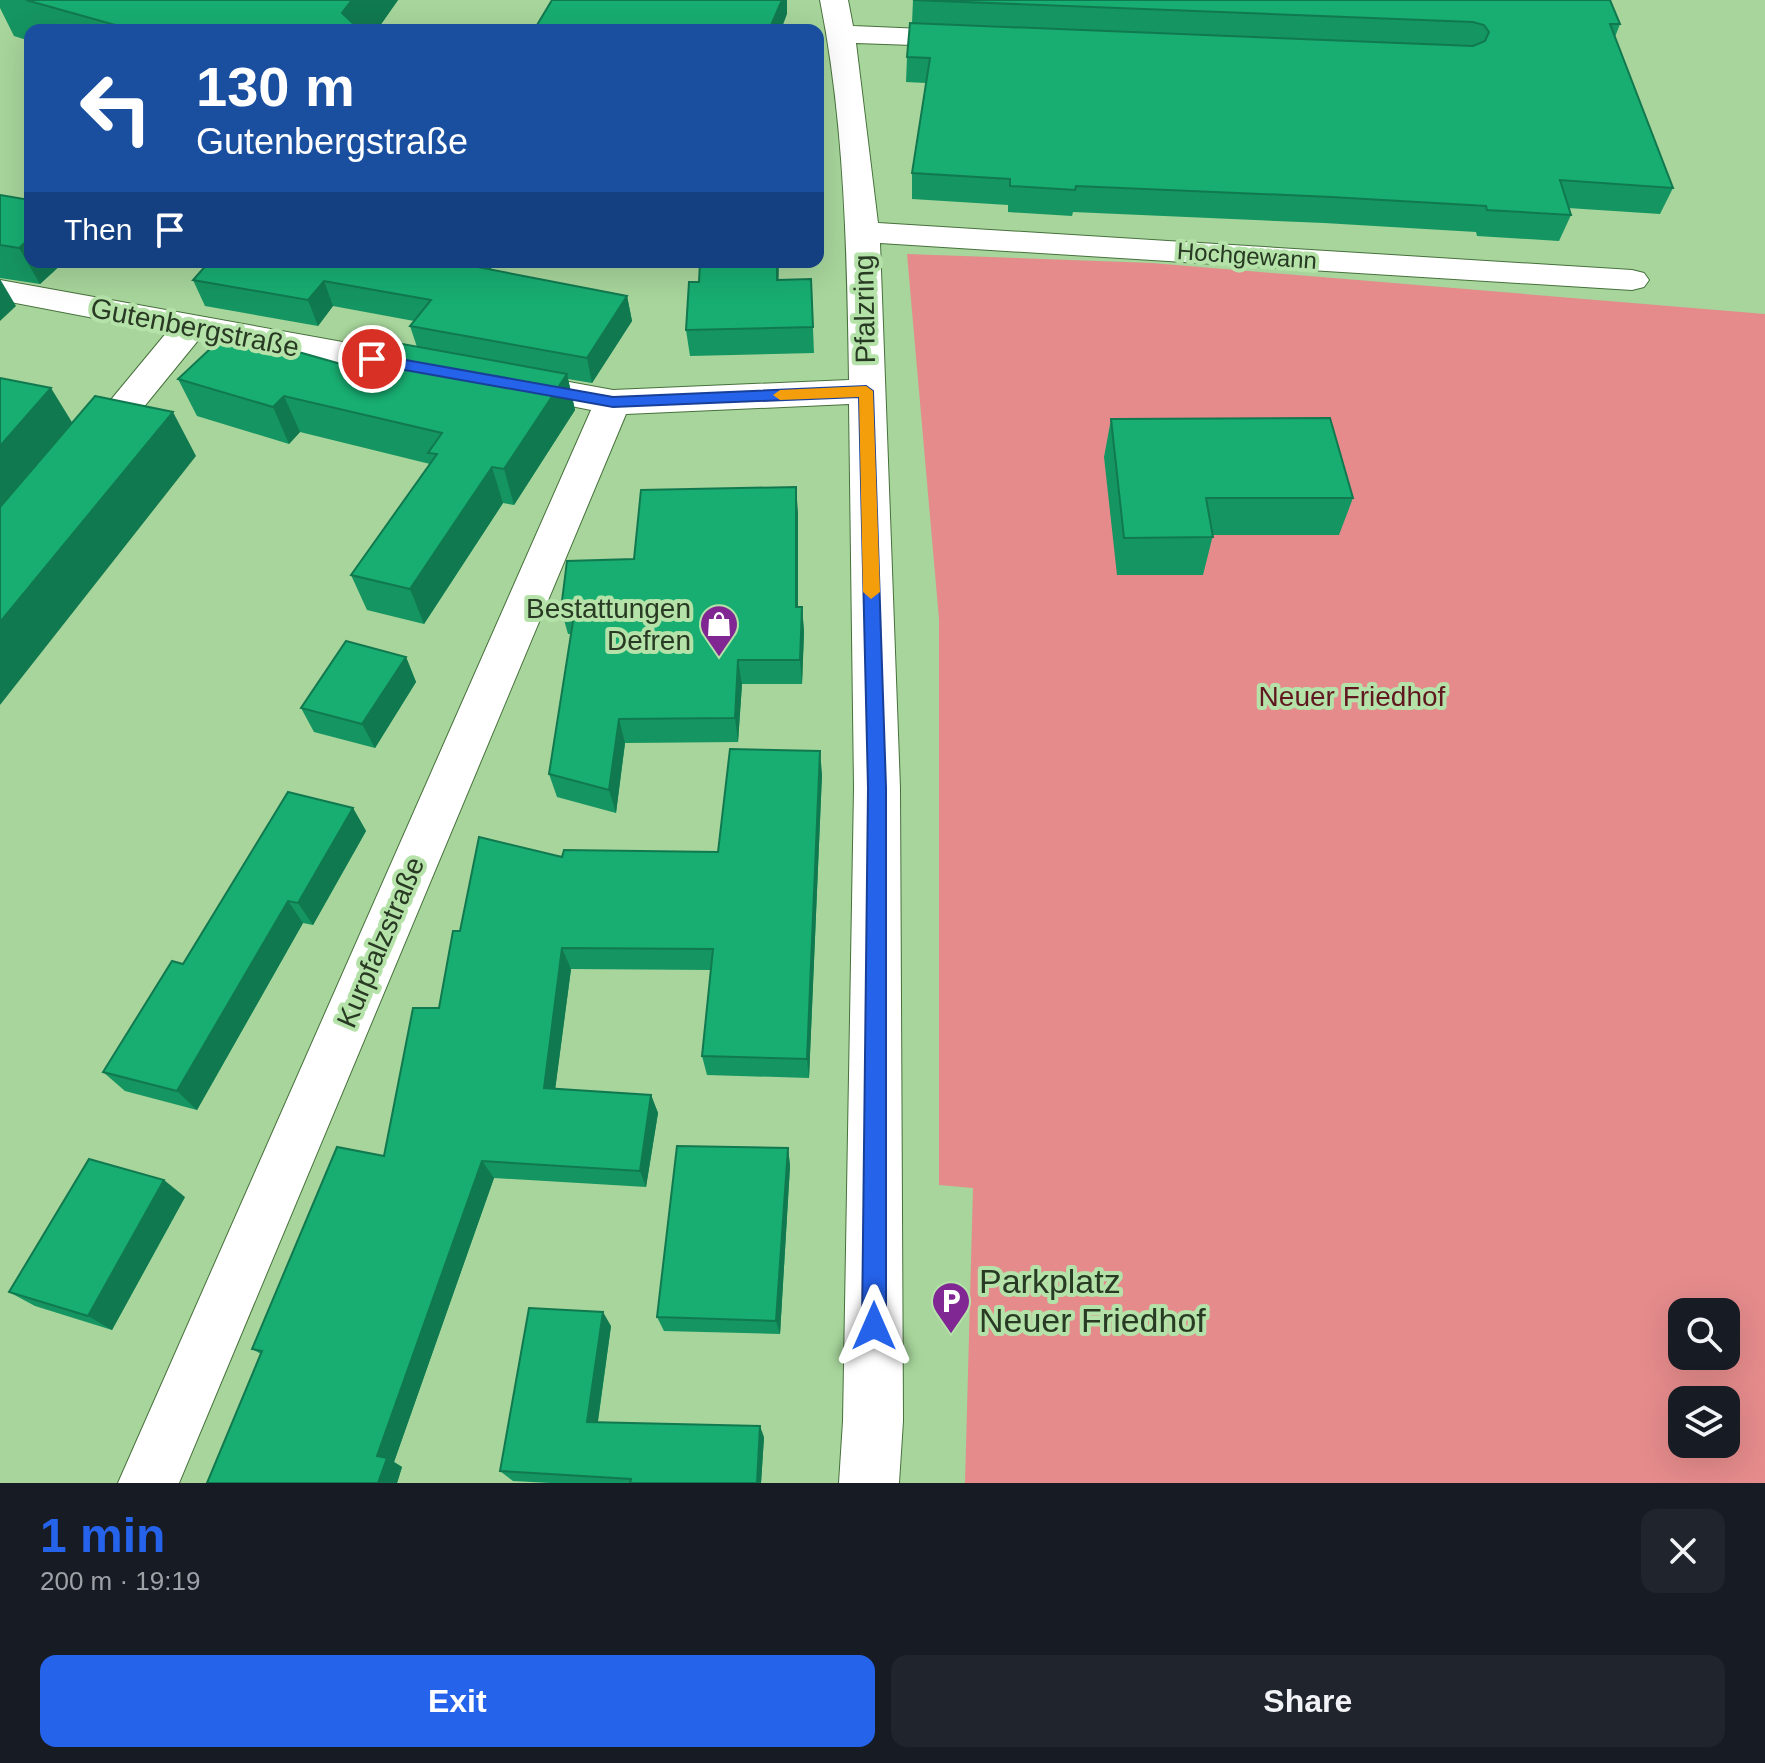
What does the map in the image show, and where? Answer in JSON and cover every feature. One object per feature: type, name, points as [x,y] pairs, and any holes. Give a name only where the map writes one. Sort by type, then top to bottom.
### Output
[{"type":"street","points":[[837,17],[997,40]]},
{"type":"street","name":"Pfalzring","points":[[837,17],[863,232],[877,788],[873,1405],[869,1483]]},
{"type":"street","name":"Hochgewann","points":[[863,232],[1632,280]]},
{"type":"street","name":"Gutenbergstraße","points":[[0,290],[613,402],[866,391]]},
{"type":"street","points":[[70,472],[190,327]]},
{"type":"street","name":"Kurpfalzstraße","points":[[148,1483],[613,402]]},
{"type":"green space","name":"Neuer Friedhof","points":[[907,254],[1152,263],[1765,314],[1765,1483],[965,1483],[973,1188],[939,1185],[939,619]]},
{"type":"building","points":[[26,0],[352,0],[342,13],[354,24],[112,24]]},
{"type":"building","points":[[552,0],[782,0],[772,24],[538,24]]},
{"type":"building","points":[[913,0],[1610,0],[1620,24],[1610,24],[1673,188],[1560,180],[1571,215],[1487,210],[1486,206],[1331,197],[1010,186],[1010,179],[912,173],[930,58],[907,57],[910,23],[1473,46],[1485,41],[1489,32],[1484,25],[1473,22]]},
{"type":"building","points":[[0,195],[24,199],[24,243],[19,248],[0,245]]},
{"type":"building","points":[[204,268],[482,268],[627,296],[587,358],[410,326],[431,300],[324,281],[308,300],[193,280]]},
{"type":"building","points":[[700,268],[777,268],[777,280],[811,279],[813,327],[686,330],[689,282],[699,282]]},
{"type":"building","points":[[228,332],[362,370],[386,341],[567,374],[504,469],[492,467],[410,589],[351,575],[437,454],[428,453],[442,433],[284,396],[273,407],[178,379]]},
{"type":"building","points":[[0,378],[51,388],[0,446]]},
{"type":"building","points":[[95,396],[173,412],[0,622],[0,507]]},
{"type":"building","points":[[1330,418],[1353,498],[1206,498],[1213,537],[1124,538],[1111,419]]},
{"type":"building","points":[[796,487],[796,607],[802,607],[800,660],[738,660],[735,718],[619,719],[609,790],[549,774],[575,609],[561,609],[567,561],[634,559],[641,490]]},
{"type":"building","points":[[346,641],[406,657],[362,724],[301,708]]},
{"type":"building","points":[[730,749],[820,751],[807,1059],[702,1056],[713,949],[562,948],[544,1088],[651,1095],[640,1171],[482,1161],[377,1456],[387,1458],[378,1483],[207,1483],[262,1351],[252,1349],[337,1147],[384,1156],[413,1008],[439,1008],[453,931],[460,931],[479,837],[562,857],[564,850],[718,852]]},
{"type":"building","points":[[288,792],[353,808],[298,903],[288,901],[177,1091],[103,1072],[172,961],[183,964]]},
{"type":"building","points":[[677,1146],[788,1148],[776,1321],[657,1317]]},
{"type":"building","points":[[89,1159],[164,1180],[88,1316],[9,1292]]},
{"type":"building","points":[[529,1308],[603,1312],[587,1422],[760,1426],[757,1483],[630,1483],[631,1479],[500,1471]]},
{"type":"slow traffic","points":[[780,395],[866,391],[871,592]]},
{"type":"place","name":"Bestattungen Defren","points":[[719,658]]},
{"type":"place","name":"Parkplatz Neuer Friedhof","points":[[951,1335]]},
{"type":"route","points":[[372,359],[613,402],[866,391],[877,788],[874,1326]]}]
